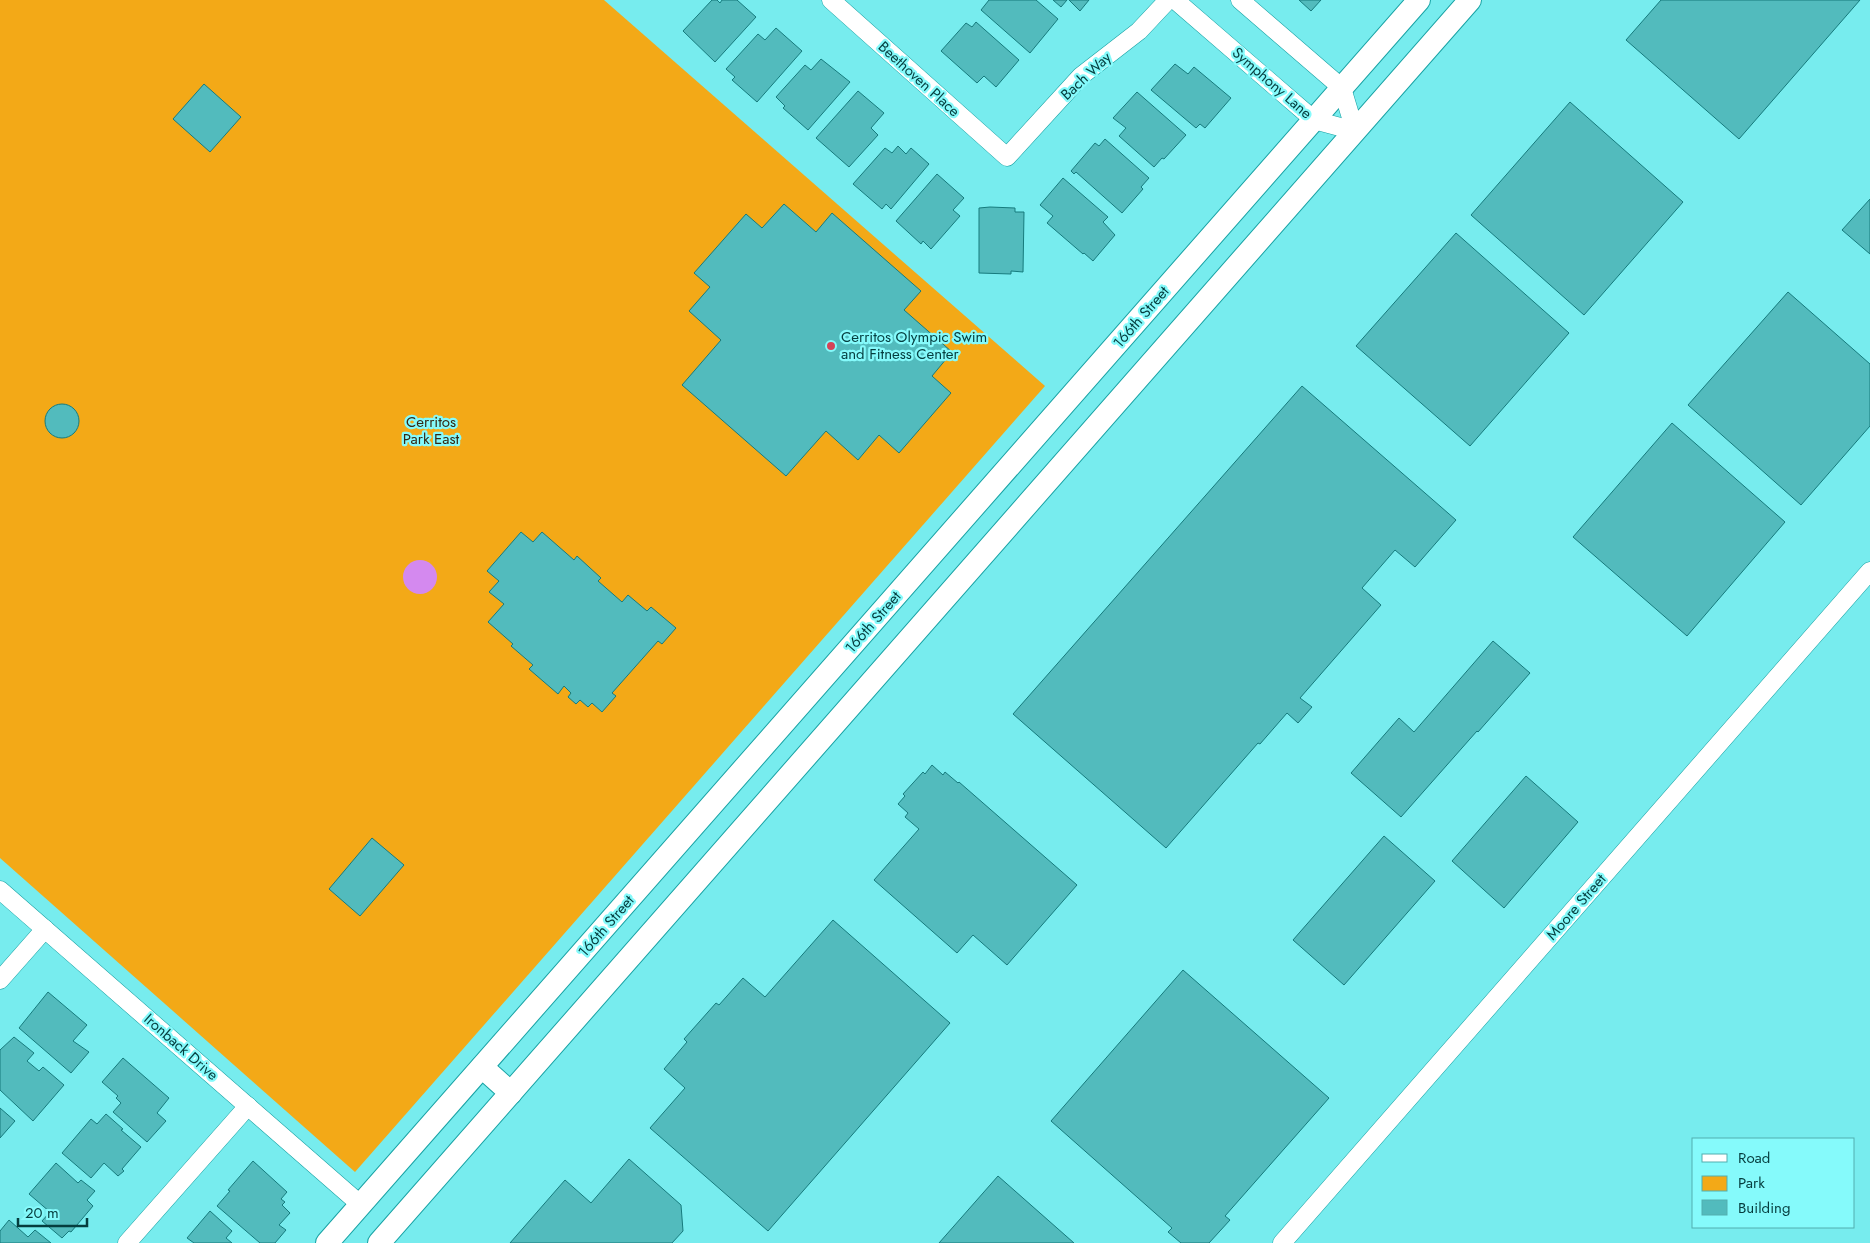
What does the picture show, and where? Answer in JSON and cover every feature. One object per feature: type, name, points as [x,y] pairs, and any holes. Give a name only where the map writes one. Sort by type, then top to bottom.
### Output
[{"type":"street","name":"Beethoven Place","points":[[831,0],[1007,157]]},
{"type":"street","name":"Bach Way","points":[[1007,157],[1081,76],[1139,31],[1168,0]]},
{"type":"street","name":"Symphony Lane","points":[[1175,0],[1314,120],[1355,131]]},
{"type":"street","points":[[1240,0],[1342,88],[1355,131]]},
{"type":"street","name":"166th Street","points":[[328,1243],[1419,0]]},
{"type":"street","points":[[379,1243],[1470,0]]},
{"type":"street","name":"Moore Street","points":[[1282,1243],[1870,570]]},
{"type":"street","name":"Ironback Drive","points":[[0,890],[361,1205]]},
{"type":"street","points":[[0,980],[45,929]]},
{"type":"street","points":[[482,1067],[511,1093]]},
{"type":"street","points":[[127,1243],[248,1106]]},
{"type":"green space","name":"Cerritos Park East","points":[[0,0],[604,0],[1045,386],[355,1172],[0,858]]},
{"type":"shaded area","points":[[420,560],[427,561],[432,565],[436,570],[436,584],[432,589],[427,593],[420,594],[413,593],[408,589],[404,584],[403,577],[404,570],[408,565],[413,561]]},
{"type":"building","points":[[712,0],[717,0],[720,3],[722,0],[737,0],[756,17],[715,62],[683,31]]},
{"type":"building","points":[[989,0],[1036,0],[1058,19],[1030,53],[981,10]]},
{"type":"building","points":[[1053,0],[1067,0],[1061,7]]},
{"type":"building","points":[[1069,0],[1089,0],[1080,11]]},
{"type":"building","points":[[1299,0],[1321,0],[1311,11]]},
{"type":"building","points":[[1661,0],[1860,0],[1739,139],[1626,40]]},
{"type":"building","points":[[976,22],[1019,60],[996,87],[984,76],[977,83],[941,51],[966,23],[972,27]]},
{"type":"building","points":[[776,28],[802,51],[757,102],[732,80],[735,77],[726,69],[758,34],[765,40]]},
{"type":"building","points":[[821,59],[850,82],[808,130],[783,108],[785,106],[776,97],[805,65],[811,70]]},
{"type":"building","points":[[1175,64],[1188,74],[1194,67],[1231,98],[1205,128],[1200,124],[1196,128],[1151,90]]},
{"type":"building","points":[[204,84],[241,117],[210,152],[173,119]]},
{"type":"building","points":[[858,91],[884,113],[871,128],[878,135],[849,167],[816,138]]},
{"type":"building","points":[[1137,92],[1186,135],[1154,167],[1119,136],[1126,128],[1113,118]]},
{"type":"building","points":[[1570,102],[1683,202],[1584,315],[1471,215]]},
{"type":"building","points":[[1105,139],[1149,178],[1141,187],[1143,189],[1122,213],[1076,172],[1074,174],[1071,171],[1095,143],[1099,146]]},
{"type":"building","points":[[898,146],[906,154],[911,148],[929,164],[891,209],[886,204],[882,209],[853,184],[885,148],[892,153]]},
{"type":"building","points":[[937,174],[964,198],[953,210],[960,216],[931,249],[923,241],[921,244],[896,221]]},
{"type":"building","points":[[1063,178],[1108,217],[1103,222],[1115,235],[1093,261],[1047,223],[1053,216],[1040,205]]},
{"type":"building","points":[[1870,199],[1870,254],[1842,230]]},
{"type":"building","name":"Cerritos Olympic Swim and Fitness Center","points":[[784,204],[816,232],[832,213],[921,291],[904,310],[952,352],[932,376],[951,393],[899,453],[879,435],[858,460],[826,431],[786,476],[682,385],[721,340],[689,311],[710,287],[694,273],[746,214],[762,228]]},
{"type":"building","points":[[979,208],[1015,208],[1015,212],[1024,212],[1023,272],[1011,271],[1011,274],[979,273]]},
{"type":"building","points":[[1456,233],[1569,333],[1470,446],[1356,346]]},
{"type":"building","points":[[1788,292],[1870,364],[1870,426],[1801,505],[1688,405]]},
{"type":"building","points":[[1302,386],[1456,520],[1415,567],[1395,550],[1362,588],[1381,605],[1300,698],[1312,707],[1298,723],[1287,713],[1260,744],[1258,743],[1166,848],[1013,714]]},
{"type":"building","points":[[62,404],[69,405],[74,409],[78,414],[78,428],[74,433],[69,437],[62,438],[55,437],[50,433],[46,428],[45,421],[46,414],[50,409],[55,405]]},
{"type":"building","points":[[1672,423],[1785,522],[1687,636],[1573,537]]},
{"type":"building","points":[[521,532],[533,542],[542,532],[574,560],[577,556],[601,578],[598,581],[622,602],[628,595],[647,611],[651,607],[676,628],[662,644],[658,641],[612,693],[616,696],[602,712],[592,703],[588,707],[580,700],[576,704],[568,697],[571,693],[564,686],[558,694],[529,669],[533,665],[488,622],[504,604],[489,592],[499,581],[487,571]]},
{"type":"building","points":[[1493,641],[1530,673],[1401,817],[1351,773],[1399,718],[1414,732]]},
{"type":"building","points":[[932,765],[943,775],[945,772],[959,782],[1077,885],[1007,965],[973,935],[957,953],[874,880],[919,829],[905,817],[908,813],[898,804],[905,796],[903,794]]},
{"type":"building","points":[[1526,776],[1578,822],[1504,908],[1452,861]]},
{"type":"building","points":[[1384,836],[1435,881],[1344,985],[1293,940]]},
{"type":"building","points":[[372,838],[404,865],[360,916],[329,889]]},
{"type":"building","points":[[833,920],[950,1023],[768,1231],[650,1128],[685,1088],[664,1069],[687,1042],[684,1039],[716,1003],[719,1005],[743,978],[765,997]]},
{"type":"building","points":[[1183,970],[1329,1098],[1225,1216],[1230,1220],[1209,1243],[1181,1243],[1168,1232],[1172,1228],[1051,1121]]},
{"type":"building","points":[[48,992],[87,1025],[73,1041],[89,1052],[71,1073],[19,1028]]},
{"type":"building","points":[[14,1037],[34,1053],[27,1061],[39,1071],[43,1067],[64,1085],[33,1121],[0,1090],[0,1050]]},
{"type":"building","points":[[123,1058],[169,1098],[157,1113],[166,1121],[147,1142],[113,1112],[121,1103],[116,1098],[118,1096],[102,1082]]},
{"type":"building","points":[[0,1108],[15,1121],[0,1138]]},
{"type":"building","points":[[106,1114],[141,1147],[122,1169],[124,1171],[118,1176],[104,1163],[91,1178],[62,1153],[91,1119],[97,1124]]},
{"type":"building","points":[[629,1159],[681,1205],[683,1231],[672,1243],[510,1243],[565,1180],[591,1203]]},
{"type":"building","points":[[253,1161],[287,1192],[281,1199],[285,1202],[282,1205],[290,1213],[279,1225],[286,1230],[275,1243],[260,1243],[217,1206]]},
{"type":"building","points":[[56,1163],[78,1183],[81,1180],[95,1191],[87,1200],[93,1206],[71,1232],[69,1231],[62,1238],[42,1221],[50,1212],[29,1194]]},
{"type":"building","points":[[998,1176],[1074,1243],[939,1243]]},
{"type":"building","points":[[210,1211],[232,1231],[226,1238],[232,1243],[194,1243],[187,1238]]},
{"type":"building","points":[[9,1220],[28,1237],[35,1230],[51,1243],[0,1243],[0,1231]]},
{"type":"place","name":"Cerritos Olympic Swim and Fitness Center","points":[[831,346]]}]
